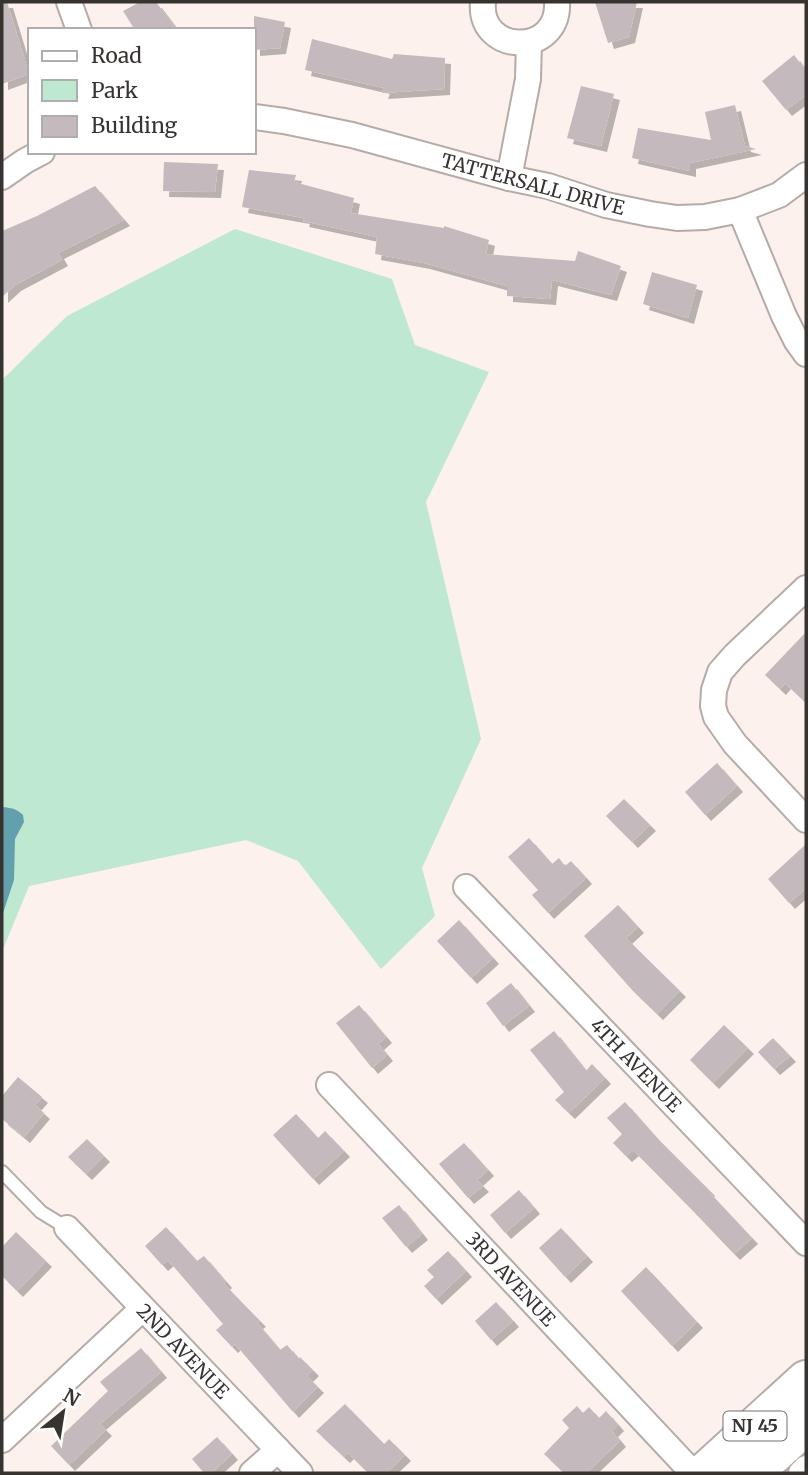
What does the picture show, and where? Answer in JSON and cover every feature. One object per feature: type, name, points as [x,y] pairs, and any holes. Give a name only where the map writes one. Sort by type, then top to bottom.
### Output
[{"type":"main road","name":"NJ 45","points":[[704,1473],[806,1380]]},
{"type":"main road","name":"NJ 45","points":[[753,1473],[806,1425]]},
{"type":"street","points":[[69,2],[78,28]]},
{"type":"street","points":[[483,2],[484,18],[491,30],[513,43],[529,42],[549,29],[555,18],[556,2]]},
{"type":"street","points":[[509,178],[528,79],[529,42]]},
{"type":"street","name":"TATTERSALL DRIVE","points":[[256,117],[352,135],[548,186],[606,205],[677,218],[705,217],[740,210],[779,195],[806,175]]},
{"type":"street","points":[[2,177],[38,154]]},
{"type":"street","points":[[740,210],[784,316],[806,354]]},
{"type":"street","points":[[806,588],[734,655],[720,672],[714,690],[713,706],[716,717],[735,744],[806,820]]},
{"type":"street","name":"4TH AVENUE","points":[[466,887],[806,1243]]},
{"type":"street","name":"3RD AVENUE","points":[[329,1084],[693,1473]]},
{"type":"street","name":"2ND AVENUE","points":[[67,1228],[300,1473]]},
{"type":"street","points":[[2,1440],[142,1309]]},
{"type":"street","points":[[252,1473],[278,1450]]},
{"type":"street","points":[[801,1473],[806,1468]]},
{"type":"lane","points":[[2,1172],[41,1212],[67,1228]]},
{"type":"green space","points":[[235,229],[392,279],[415,345],[489,372],[426,502],[481,739],[422,868],[435,916],[381,969],[298,861],[246,840],[29,886],[2,952],[2,380],[67,316]]},
{"type":"water","points":[[2,807],[18,811],[23,815],[24,822],[15,839],[14,880],[2,916]]},
{"type":"building","points":[[2,2],[7,2],[28,74],[2,84]]},
{"type":"building","points":[[140,2],[156,2],[176,28],[134,28],[123,11]]},
{"type":"building","points":[[595,2],[637,2],[629,37],[608,43]]},
{"type":"building","points":[[254,16],[285,22],[280,48],[256,50]]},
{"type":"building","points":[[312,39],[392,59],[394,54],[445,58],[444,89],[382,93],[384,88],[305,70]]},
{"type":"building","points":[[794,55],[806,71],[806,95],[786,110],[762,81]]},
{"type":"building","points":[[581,86],[614,94],[601,146],[567,138]]},
{"type":"building","points":[[735,105],[745,146],[756,149],[690,163],[690,171],[632,158],[638,128],[711,140],[705,112]]},
{"type":"building","points":[[164,162],[218,164],[215,192],[163,191]]},
{"type":"building","points":[[249,170],[296,175],[294,182],[354,198],[351,213],[444,226],[489,240],[486,254],[575,261],[578,251],[621,266],[611,295],[552,280],[550,299],[507,296],[507,286],[424,263],[375,254],[377,237],[303,221],[304,218],[242,207]]},
{"type":"building","points":[[95,186],[124,220],[58,253],[62,260],[15,285],[2,297],[2,231]]},
{"type":"building","points":[[652,272],[697,285],[688,318],[643,304]]},
{"type":"building","points":[[806,632],[806,703],[785,683],[780,689],[765,675]]},
{"type":"building","points":[[717,763],[737,786],[705,815],[685,792]]},
{"type":"building","points":[[624,799],[650,825],[632,842],[606,816]]},
{"type":"building","points":[[529,838],[552,864],[559,858],[565,866],[571,861],[586,878],[548,913],[532,895],[538,890],[508,857]]},
{"type":"building","points":[[806,844],[806,888],[789,903],[768,879]]},
{"type":"building","points":[[618,905],[638,927],[626,938],[680,991],[657,1014],[584,936]]},
{"type":"building","points":[[459,920],[493,958],[471,978],[437,941]]},
{"type":"building","points":[[511,983],[529,1006],[503,1026],[486,1003]]},
{"type":"building","points":[[359,1005],[386,1037],[378,1044],[387,1055],[372,1068],[336,1023]]},
{"type":"building","points":[[724,1025],[748,1048],[713,1083],[690,1060]]},
{"type":"building","points":[[554,1031],[586,1071],[592,1064],[605,1078],[569,1113],[555,1100],[564,1092],[530,1050]]},
{"type":"building","points":[[773,1038],[790,1056],[774,1069],[758,1052]]},
{"type":"building","points":[[18,1077],[42,1097],[35,1105],[44,1113],[24,1137],[2,1119],[2,1096]]},
{"type":"building","points":[[625,1102],[752,1238],[734,1254],[633,1150],[626,1156],[613,1143],[622,1134],[607,1118]]},
{"type":"building","points":[[296,1114],[318,1138],[325,1131],[344,1151],[313,1179],[273,1135]]},
{"type":"building","points":[[87,1139],[104,1156],[86,1174],[68,1157]]},
{"type":"building","points":[[464,1143],[488,1170],[477,1180],[483,1186],[468,1198],[439,1164]]},
{"type":"building","points":[[519,1190],[534,1208],[505,1233],[490,1215]]},
{"type":"building","points":[[399,1205],[422,1234],[406,1247],[382,1218]]},
{"type":"building","points":[[166,1227],[197,1261],[204,1256],[226,1282],[224,1284],[260,1321],[257,1323],[280,1350],[287,1345],[313,1370],[307,1376],[318,1387],[293,1412],[235,1344],[232,1347],[216,1330],[223,1324],[168,1260],[162,1265],[145,1246]]},
{"type":"building","points":[[561,1228],[587,1256],[565,1277],[539,1248]]},
{"type":"building","points":[[16,1232],[46,1261],[17,1291],[2,1276],[2,1247]]},
{"type":"building","points":[[448,1251],[466,1271],[436,1299],[424,1286],[434,1277],[427,1270]]},
{"type":"building","points":[[646,1267],[697,1322],[672,1346],[621,1291]]},
{"type":"building","points":[[496,1302],[513,1321],[491,1340],[475,1321]]},
{"type":"building","points":[[141,1348],[161,1372],[100,1424],[106,1430],[69,1465],[51,1446],[108,1391],[100,1382]]},
{"type":"building","points":[[345,1404],[384,1444],[389,1439],[405,1455],[386,1473],[368,1473],[348,1453],[344,1457],[316,1431]]},
{"type":"building","points":[[577,1406],[583,1413],[589,1407],[599,1418],[606,1411],[618,1425],[612,1431],[620,1441],[586,1473],[564,1473],[544,1454],[569,1428],[562,1420]]},
{"type":"building","points":[[217,1437],[232,1454],[211,1473],[204,1473],[192,1459]]}]
